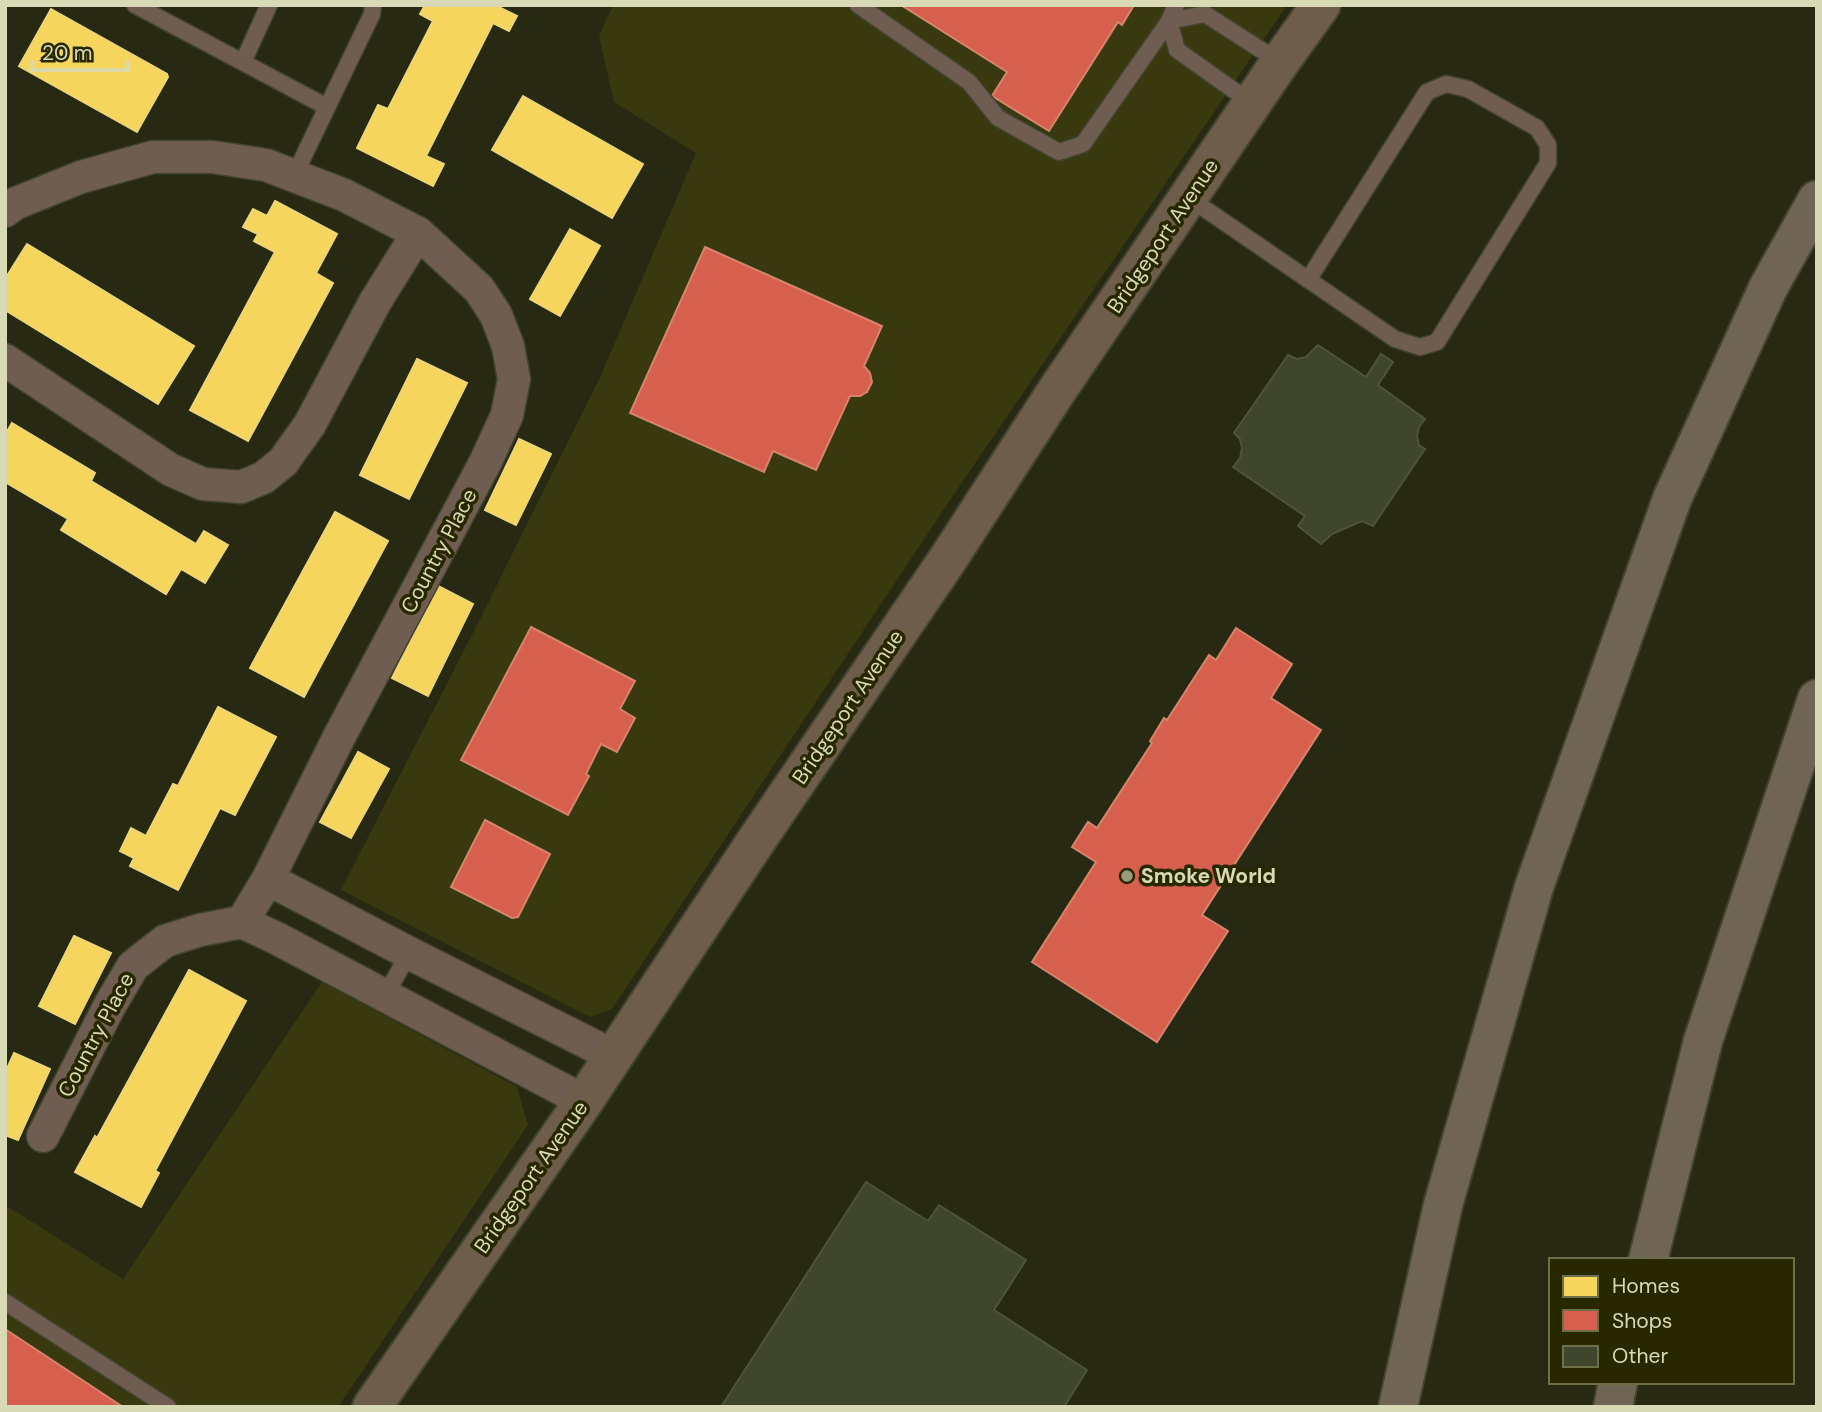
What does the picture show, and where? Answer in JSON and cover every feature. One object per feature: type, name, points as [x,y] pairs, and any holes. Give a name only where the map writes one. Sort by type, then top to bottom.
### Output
[{"type":"highway","points":[[1398,1407],[1443,1205],[1534,887],[1672,499],[1768,288],[1817,200]]},
{"type":"highway","points":[[1649,1258],[1703,1041],[1817,699]]},
{"type":"highway","points":[[1613,1407],[1618,1384]]},
{"type":"main road","name":"Bridgeport Avenue","points":[[372,1407],[584,1101],[948,559],[1056,392],[1321,5]]},
{"type":"street","name":"Country Place","points":[[5,211],[15,204],[81,177],[153,158],[212,158],[266,165],[344,195],[418,233],[479,289],[496,316],[508,346],[514,379],[507,415],[486,461],[339,737],[268,879],[242,922],[200,930],[165,941],[133,966],[43,1136]]},
{"type":"street","points":[[5,360],[171,470],[203,484],[241,487],[263,478],[283,462],[310,424],[375,302],[418,233]]},
{"type":"street","points":[[268,879],[614,1056]]},
{"type":"street","points":[[242,922],[584,1101]]},
{"type":"lane","points":[[135,5],[327,107]]},
{"type":"lane","points":[[243,62],[269,5]]},
{"type":"lane","points":[[294,176],[372,14],[373,5]]},
{"type":"lane","points":[[858,5],[970,82],[998,118],[1059,152],[1083,144],[1169,21],[1176,5]]},
{"type":"lane","points":[[1169,21],[1205,14],[1280,62]]},
{"type":"lane","points":[[1169,21],[1177,50],[1253,104]]},
{"type":"lane","points":[[1189,198],[1395,340],[1420,347],[1437,342],[1548,163],[1548,145],[1537,128],[1468,89],[1447,84],[1427,92],[1308,280]]},
{"type":"lane","points":[[385,996],[409,953]]},
{"type":"lane","points":[[5,1302],[168,1407]]},
{"type":"shaded area","points":[[613,5],[1287,5],[946,506],[612,1009],[590,1017],[341,890],[601,375],[696,153],[614,102],[599,36]]},
{"type":"shaded area","points":[[322,982],[517,1087],[528,1125],[338,1407],[5,1407],[5,1205],[123,1279]]},
{"type":"building: Homes","points":[[425,5],[495,5],[517,16],[509,31],[493,23],[426,156],[444,164],[433,186],[357,148],[378,105],[388,109],[433,21],[420,14]]},
{"type":"building: Homes","points":[[51,9],[167,74],[168,77],[137,132],[19,66]]},
{"type":"building: Homes","points":[[523,96],[643,164],[612,218],[492,150]]},
{"type":"building: Homes","points":[[275,201],[337,234],[316,273],[333,283],[248,441],[190,410],[275,252],[254,241],[258,234],[243,227],[253,209],[267,216]]},
{"type":"building: Homes","points":[[570,229],[600,246],[560,316],[530,299]]},
{"type":"building: Homes","points":[[27,244],[194,346],[158,404],[5,310],[5,279]]},
{"type":"building: Homes","points":[[417,359],[467,383],[409,499],[360,475]]},
{"type":"building: Homes","points":[[12,423],[95,473],[91,481],[196,544],[204,531],[228,545],[205,583],[181,569],[166,594],[61,530],[68,519],[5,482],[5,435]]},
{"type":"building: Homes","points":[[519,439],[551,454],[516,525],[485,510]]},
{"type":"building: Homes","points":[[335,512],[388,541],[304,697],[250,668]]},
{"type":"building: Homes","points":[[438,586],[473,604],[428,696],[392,678]]},
{"type":"building: Homes","points":[[218,707],[276,737],[235,815],[220,808],[178,890],[130,866],[134,858],[120,851],[131,828],[146,836],[173,784],[178,786]]},
{"type":"building: Homes","points":[[358,752],[389,769],[351,838],[320,822]]},
{"type":"building: Homes","points":[[74,936],[111,953],[75,1024],[39,1006]]},
{"type":"building: Homes","points":[[189,970],[246,1001],[155,1171],[159,1173],[141,1207],[75,1172],[95,1136],[97,1138]]},
{"type":"building: Homes","points":[[14,1053],[50,1069],[18,1140],[5,1135],[5,1073]]},
{"type":"building: Shops","points":[[901,5],[1134,5],[1122,25],[1118,22],[1049,131],[992,96],[1007,72]]},
{"type":"building: Shops","points":[[705,247],[882,326],[864,366],[870,373],[872,382],[867,392],[860,396],[850,396],[816,470],[773,451],[764,472],[630,413]]},
{"type":"building: Shops","points":[[531,627],[635,681],[620,709],[635,718],[617,752],[601,744],[586,774],[589,776],[568,815],[461,760]]},
{"type":"building: Shops","points":[[1236,628],[1292,664],[1271,698],[1321,730],[1202,915],[1228,931],[1157,1042],[1032,962],[1096,862],[1072,847],[1088,822],[1097,828],[1152,743],[1150,741],[1164,718],[1167,720],[1209,655],[1216,660]]},
{"type":"building: Shops","points":[[485,820],[550,854],[518,917],[512,918],[451,887]]},
{"type":"building: Shops","points":[[5,1329],[123,1407],[5,1407]]},
{"type":"building: Other","points":[[1318,345],[1366,377],[1381,354],[1393,362],[1378,385],[1425,419],[1417,436],[1419,445],[1425,449],[1373,526],[1362,521],[1332,534],[1321,544],[1298,526],[1305,516],[1233,467],[1240,458],[1242,448],[1240,439],[1234,433],[1288,355],[1297,359],[1306,357]]},
{"type":"building: Other","points":[[866,1182],[928,1221],[939,1205],[1026,1260],[994,1310],[1087,1370],[1064,1407],[721,1407]]},
{"type":"place","name":"Smoke World","points":[[1127,876]]}]
